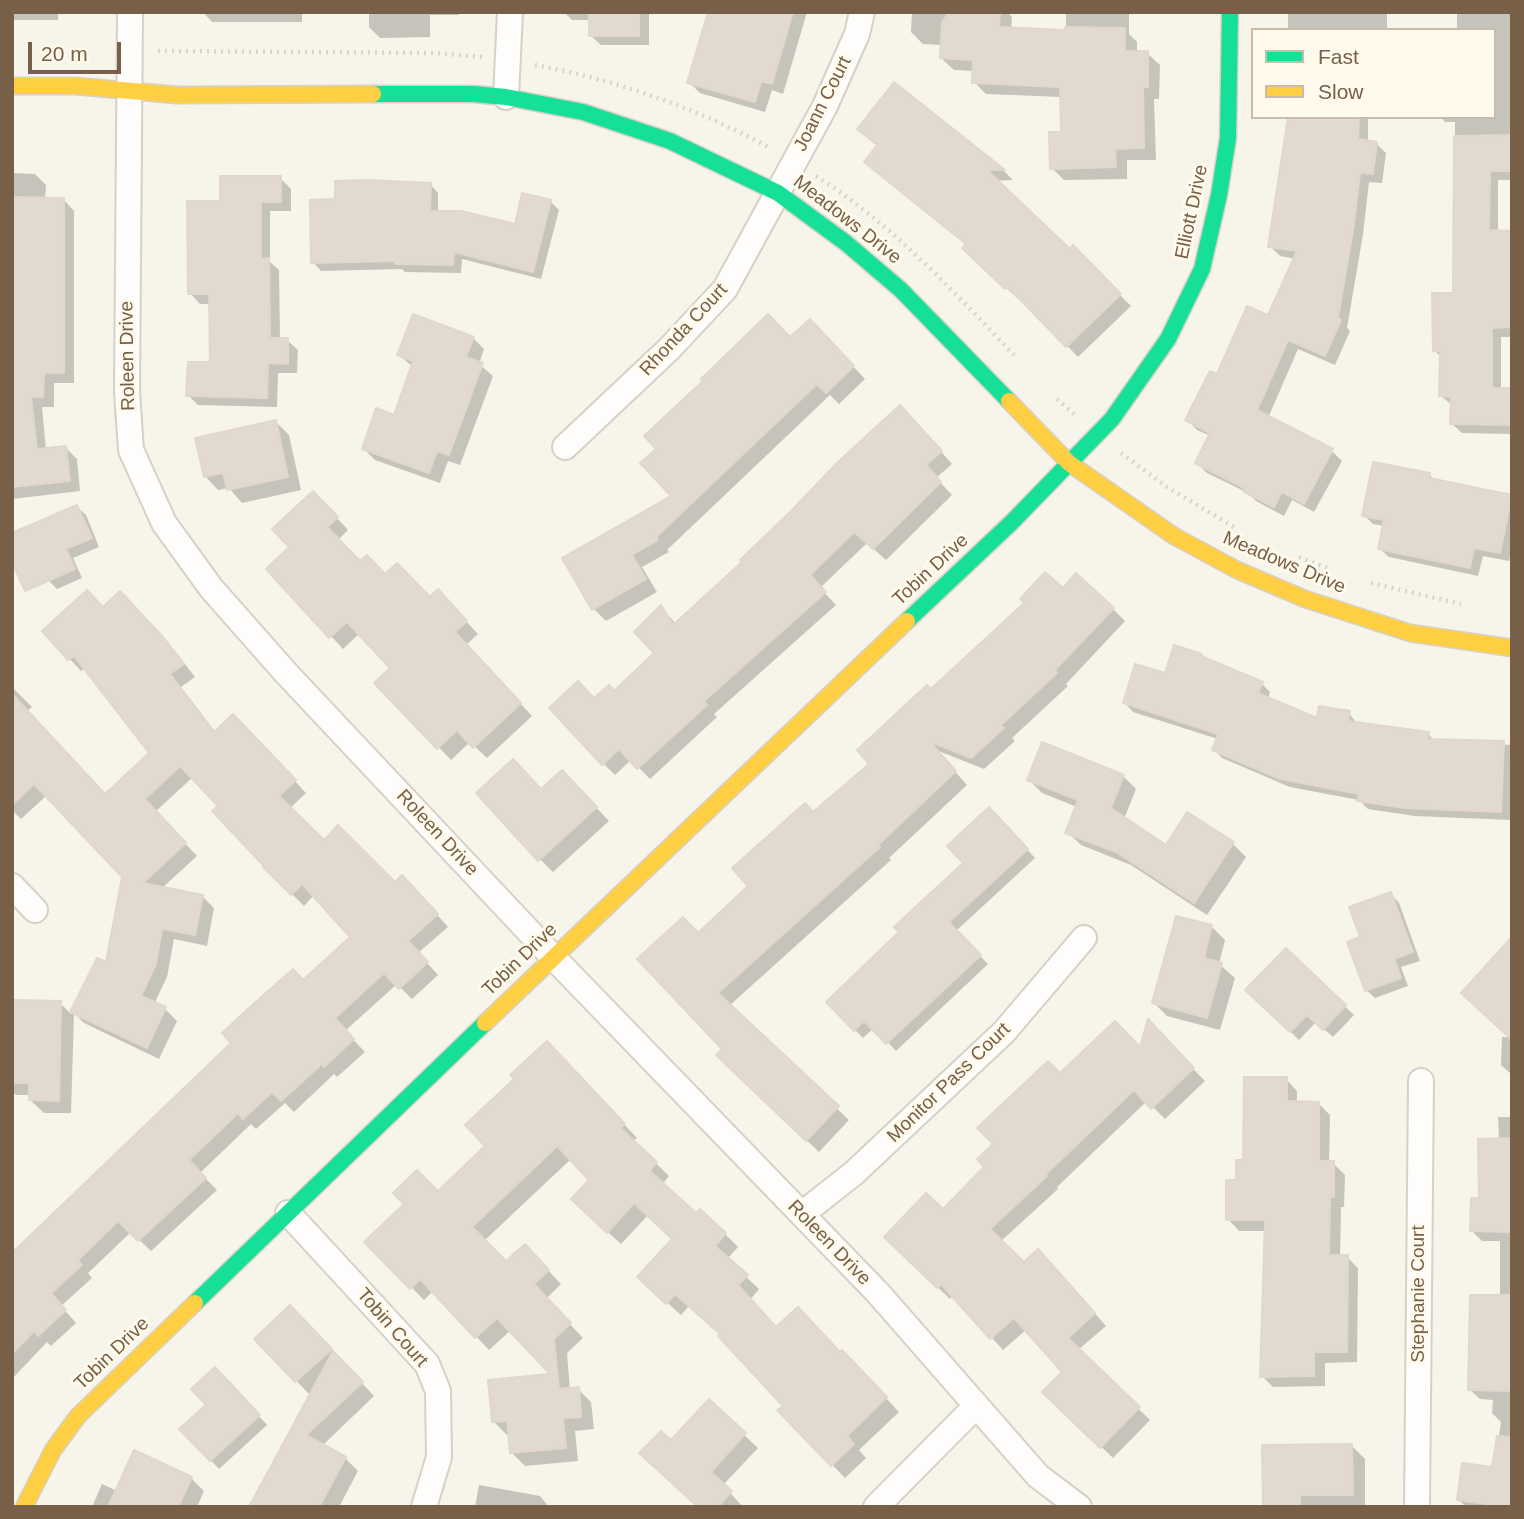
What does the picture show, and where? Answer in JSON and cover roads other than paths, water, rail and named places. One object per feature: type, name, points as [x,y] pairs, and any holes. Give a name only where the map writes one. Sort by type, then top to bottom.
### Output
[{"type":"street","name":"Roleen Drive","points":[[130,12],[127,392],[131,450],[164,523],[211,588],[286,673],[553,957],[878,1293],[1038,1476],[1079,1507]]},
{"type":"street","points":[[506,97],[510,12]]},
{"type":"street","name":"Joann Court","points":[[778,193],[825,106],[857,34],[862,12]]},
{"type":"street","name":"Elliott Drive","points":[[1069,463],[1112,419],[1168,339],[1202,269],[1219,195],[1228,138],[1230,12]]},
{"type":"street","name":"Meadows Drive","points":[[12,86],[75,86],[177,94],[473,94],[506,97],[583,112],[670,141],[778,193],[846,243],[901,290],[1069,463],[1174,536],[1237,570],[1306,599],[1409,633],[1512,648]]},
{"type":"street","name":"Rhonda Court","points":[[565,447],[668,349],[726,289],[778,193]]},
{"type":"street","name":"Tobin Drive","points":[[24,1507],[53,1450],[78,1416],[553,957],[1011,523],[1069,463]]},
{"type":"street","points":[[12,886],[35,910]]},
{"type":"street","name":"Monitor Pass Court","points":[[802,1214],[854,1173],[1004,1032],[1084,938]]},
{"type":"street","name":"Stephanie Court","points":[[1418,1507],[1421,1081]]},
{"type":"street","name":"Tobin Court","points":[[288,1213],[427,1364],[438,1391],[439,1457],[424,1507]]},
{"type":"street","points":[[876,1507],[976,1406]]}]
